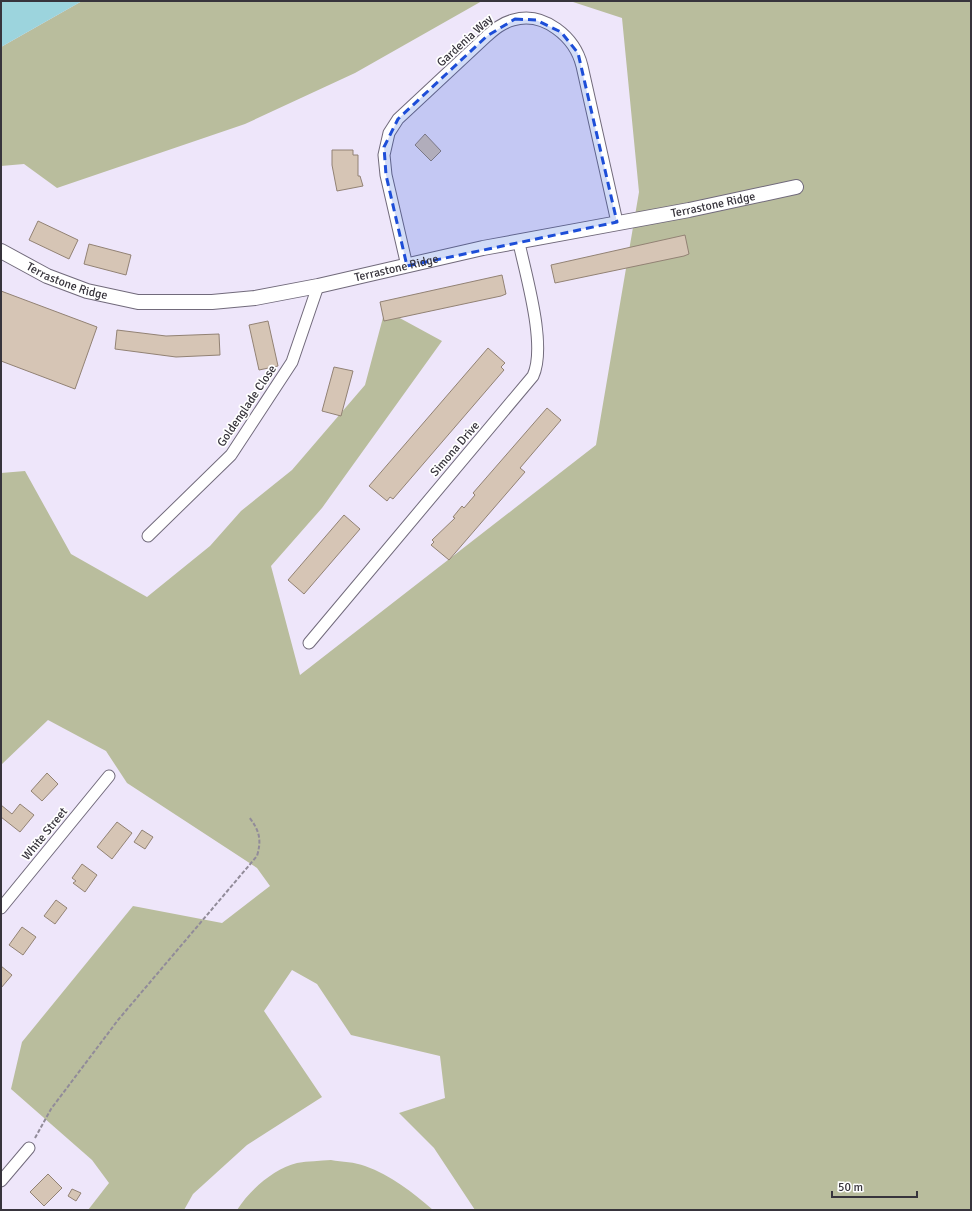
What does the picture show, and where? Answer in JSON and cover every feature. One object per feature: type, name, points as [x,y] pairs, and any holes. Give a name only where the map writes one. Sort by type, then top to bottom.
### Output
[{"type":"street","name":"Gardenia Way","points":[[407,266],[384,164],[384,147],[389,133],[398,119],[487,36],[502,24],[515,19],[528,19],[548,24],[567,36],[576,47],[582,66],[617,222]]},
{"type":"street","name":"Terrastone Ridge","points":[[1,251],[47,276],[87,291],[138,302],[212,302],[255,298],[318,286],[482,248],[519,243],[617,222],[689,210],[796,187]]},
{"type":"street","name":"Simona Drive","points":[[309,643],[533,376],[537,361],[537,336],[519,243]]},
{"type":"street","name":"Goldenglade Close","points":[[148,536],[231,455],[292,362],[318,286]]},
{"type":"street","name":"White Street","points":[[1,908],[109,776]]},
{"type":"street","points":[[1,1181],[30,1148]]},
{"type":"path","points":[[30,1148],[51,1109],[118,1020],[257,856],[260,846],[259,832],[249,817]]},
{"type":"highlighted area","points":[[515,19],[536,20],[561,32],[578,53],[617,222],[407,266],[386,175],[384,147],[398,119],[487,36]]},
{"type":"shaded area","points":[[1,1],[82,1],[1,47]]},
{"type":"shaded area","points":[[82,1],[482,1],[355,73],[245,124],[57,188],[24,164],[1,166],[1,47]]},
{"type":"shaded area","points":[[570,1],[971,1],[971,1210],[475,1210],[434,1148],[399,1113],[445,1098],[440,1056],[351,1035],[317,984],[292,970],[264,1011],[322,1097],[247,1145],[193,1194],[184,1210],[88,1210],[109,1183],[92,1160],[11,1089],[22,1042],[133,906],[222,923],[270,886],[257,868],[127,783],[106,751],[48,720],[1,765],[1,473],[25,471],[71,554],[147,597],[210,546],[241,511],[292,470],[365,385],[385,310],[442,341],[322,508],[271,566],[300,675],[596,445],[639,192],[622,18]]},
{"type":"shaded area","points":[[331,1160],[361,1165],[384,1174],[433,1210],[237,1210],[255,1188],[279,1170],[297,1163]]},
{"type":"building","points":[[425,134],[441,151],[431,161],[415,145]]},
{"type":"building","points":[[332,150],[353,150],[353,155],[358,155],[358,176],[360,176],[363,186],[337,191],[332,165]]},
{"type":"building","points":[[38,221],[78,240],[69,259],[29,240]]},
{"type":"building","points":[[685,235],[689,254],[684,256],[555,283],[551,265]]},
{"type":"building","points":[[89,244],[131,255],[126,275],[84,264]]},
{"type":"building","points":[[502,275],[506,294],[501,296],[384,321],[380,302]]},
{"type":"building","points":[[1,291],[97,327],[75,389],[1,361]]},
{"type":"building","points":[[268,321],[278,366],[259,370],[249,325]]},
{"type":"building","points":[[117,330],[166,336],[219,334],[220,355],[176,357],[115,349]]},
{"type":"building","points":[[488,348],[505,363],[501,367],[504,370],[393,499],[390,497],[387,501],[369,486]]},
{"type":"building","points":[[334,367],[353,371],[341,416],[322,411]]},
{"type":"building","points":[[547,408],[561,420],[520,468],[525,472],[449,560],[431,545],[434,542],[432,540],[455,518],[453,517],[462,506],[464,508],[475,495],[473,493]]},
{"type":"building","points":[[344,515],[360,529],[304,594],[288,580]]},
{"type":"building","points":[[47,773],[58,784],[42,801],[31,791]]},
{"type":"building","points":[[20,804],[34,815],[20,832],[1,817],[1,805],[12,814]]},
{"type":"building","points":[[117,822],[132,833],[112,859],[97,847]]},
{"type":"building","points":[[142,830],[153,837],[145,849],[134,842]]},
{"type":"building","points":[[82,864],[97,875],[85,892],[73,883],[76,881],[72,878]]},
{"type":"building","points":[[56,900],[67,908],[55,924],[44,916]]},
{"type":"building","points":[[22,927],[36,937],[23,955],[9,945]]},
{"type":"building","points":[[1,966],[12,975],[1,988]]},
{"type":"building","points":[[48,1174],[62,1188],[44,1206],[30,1192]]},
{"type":"building","points":[[72,1189],[81,1193],[76,1201],[68,1196]]}]
